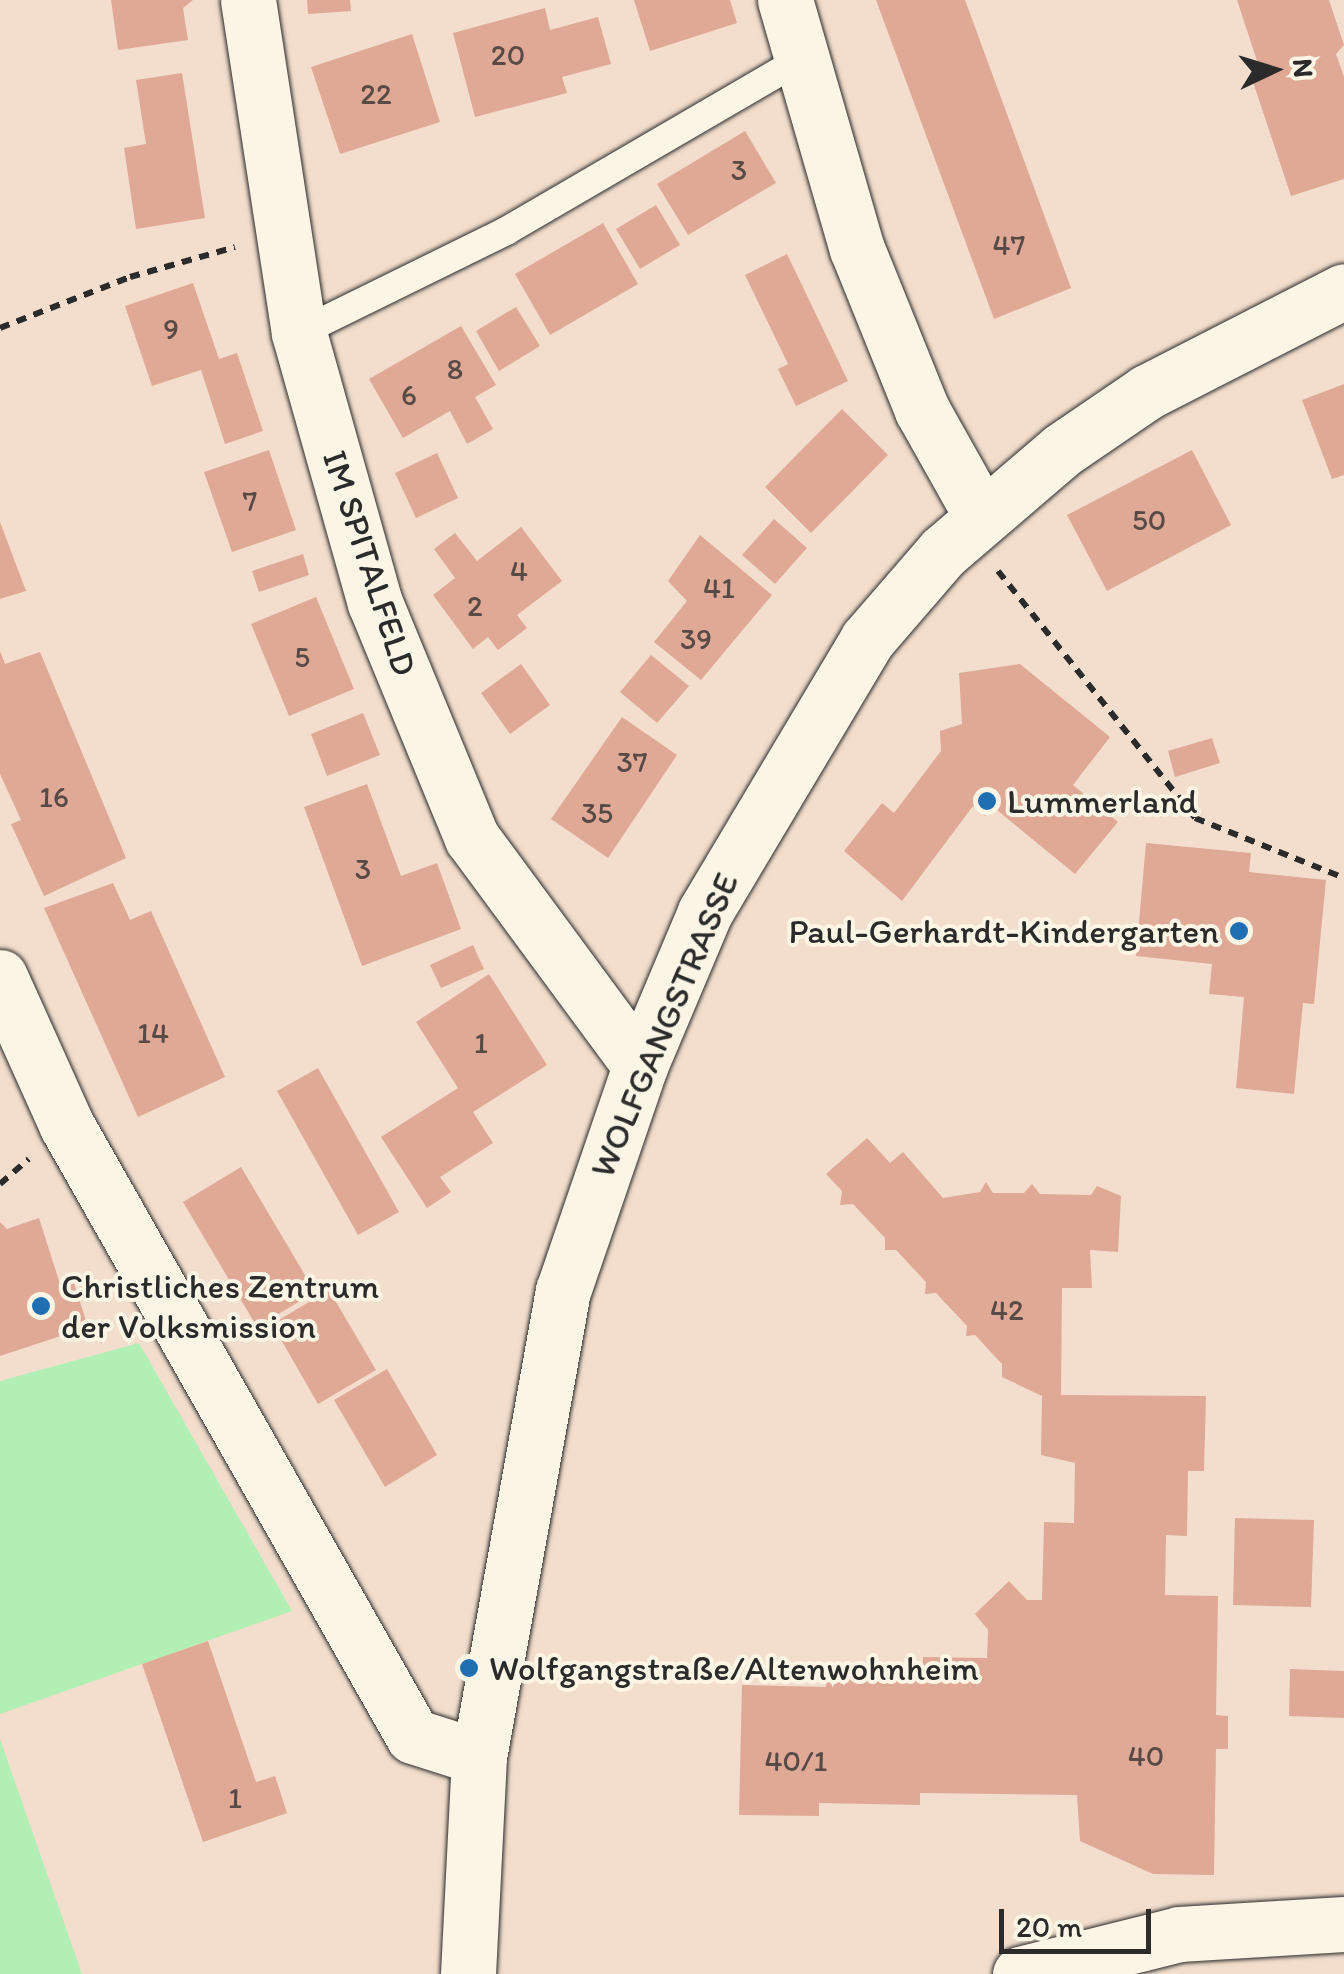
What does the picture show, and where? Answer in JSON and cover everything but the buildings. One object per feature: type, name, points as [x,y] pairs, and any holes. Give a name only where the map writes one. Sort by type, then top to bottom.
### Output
[{"type":"street","name":"IM SPITALFELD","points":[[248,0],[299,333],[375,603],[472,838],[640,1066]]},
{"type":"street","points":[[785,0],[857,249],[922,410],[962,534]]},
{"type":"street","name":"WOLFGANGSTRASSE","points":[[468,1974],[479,1757],[562,1290],[640,1066],[704,912],[774,784],[867,640],[962,534],[1147,392],[1344,290]]},
{"type":"street","points":[[0,977],[67,1126],[412,1736],[479,1757]]},
{"type":"street","points":[[1020,1974],[1180,1934],[1344,1924]]},
{"type":"lane","points":[[299,333],[506,231],[801,59]]},
{"type":"path","points":[[0,328],[130,277],[284,233]]},
{"type":"path","points":[[962,534],[1001,572],[1194,818],[1344,878]]},
{"type":"green space","points":[[139,1343],[292,1611],[0,1714],[0,1381]]},
{"type":"green space","points":[[0,1739],[82,1974],[0,1974]]},
{"type":"place","name":"Lummerland","points":[[987,801]]},
{"type":"place","name":"Paul-Gerhardt-Kindergarten","points":[[1239,931]]},
{"type":"place","name":"Christliches Zentrum der Volksmission","points":[[41,1306]]},
{"type":"place","name":"Wolfgangstraße/Altenwohnheim","points":[[469,1668]]}]
